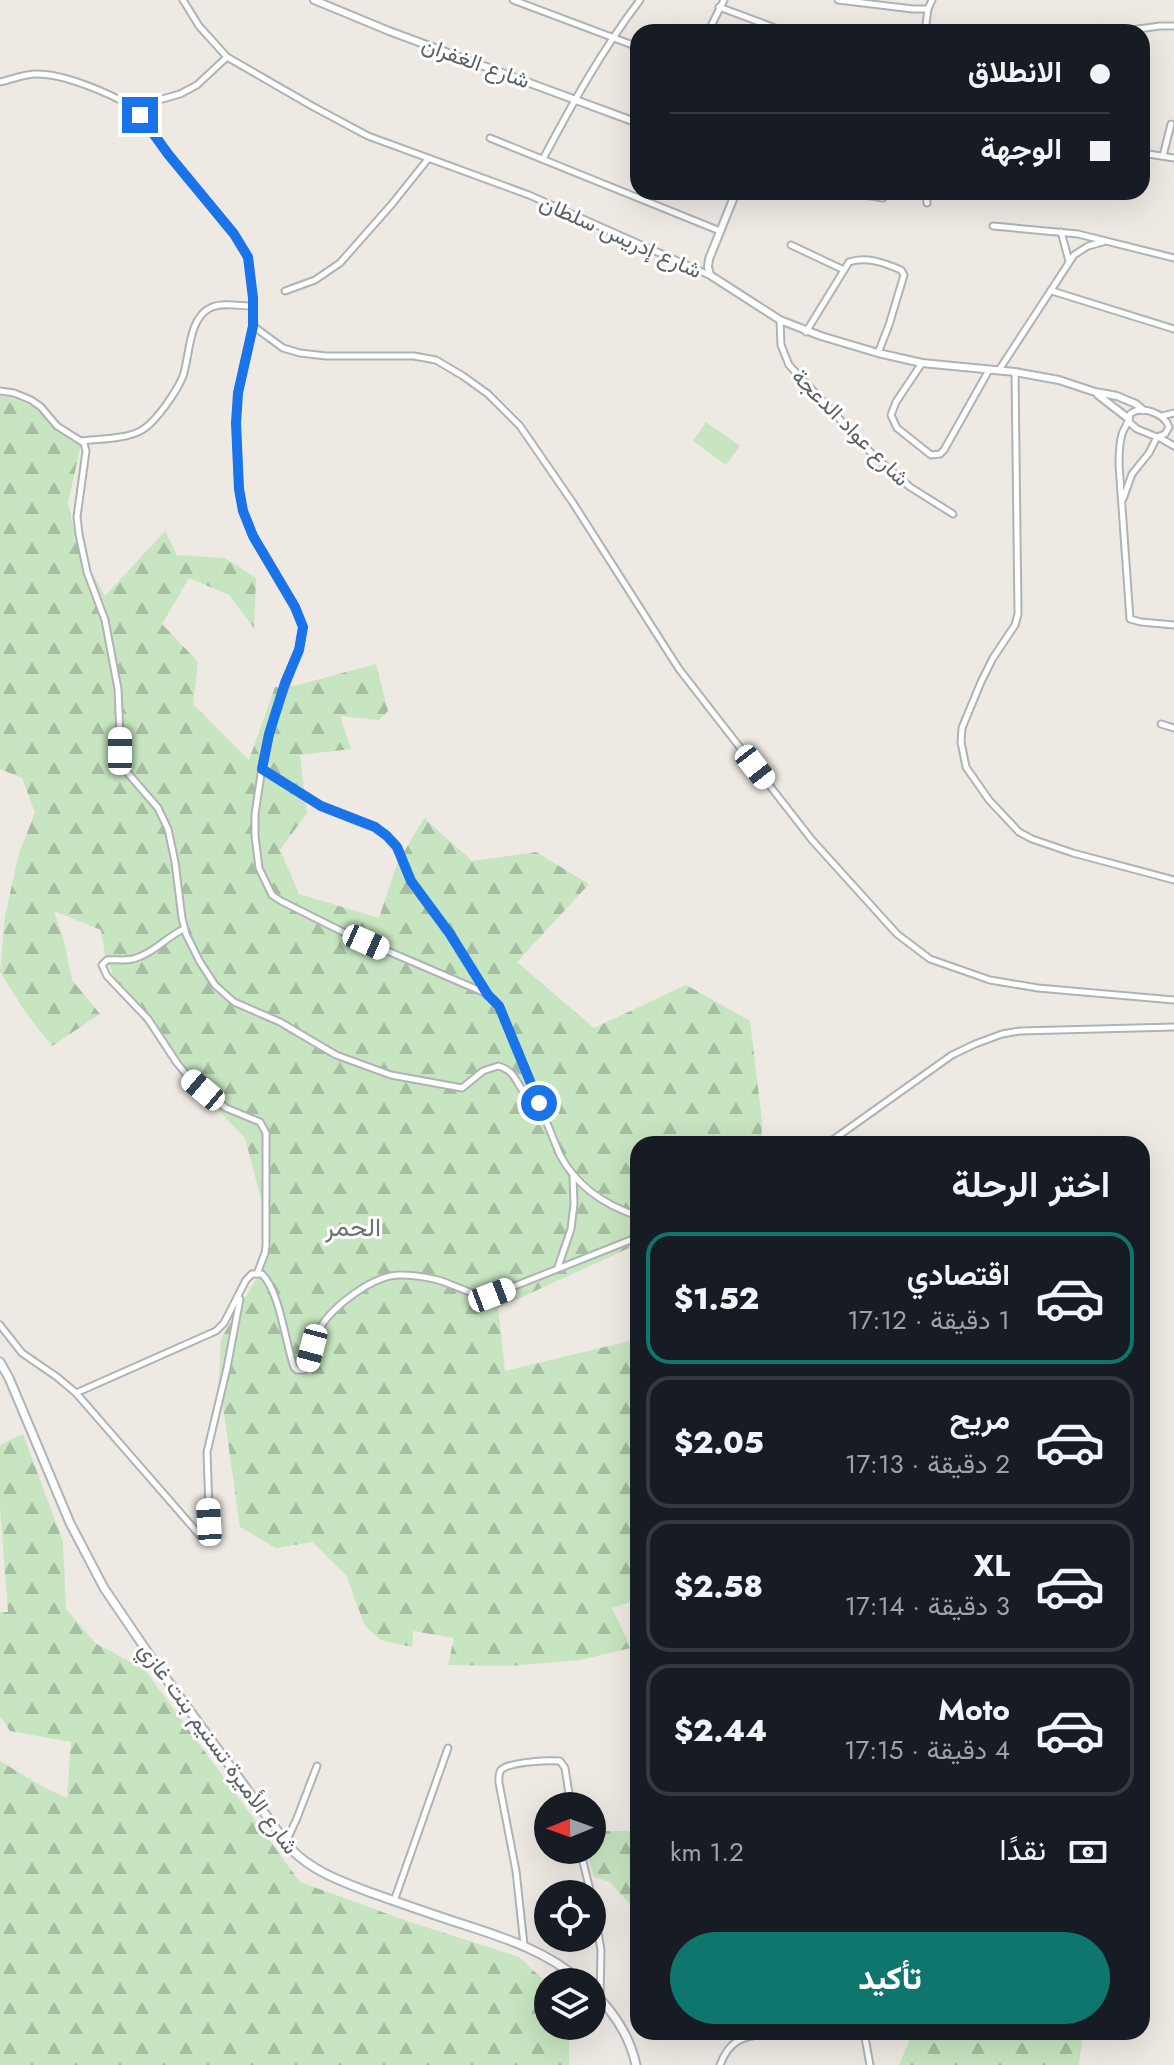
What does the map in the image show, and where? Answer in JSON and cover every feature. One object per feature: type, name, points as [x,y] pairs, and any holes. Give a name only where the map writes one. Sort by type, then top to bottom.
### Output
[{"type":"main road","name":"شارع الأميرة تسنيم بنت غازي","points":[[0,1362],[70,1523],[104,1588],[157,1666],[298,1856],[310,1866],[340,1881],[524,1945],[563,1968]]},
{"type":"main road","points":[[606,2007],[628,2041],[636,2065]]},
{"type":"street","name":"شارع إدريس سلطان","points":[[183,0],[199,26],[227,57],[368,136],[529,195],[710,275],[780,320],[806,332],[922,363],[999,370],[1059,380],[1127,400],[1143,410]]},
{"type":"street","name":"شارع الغفران","points":[[314,0],[327,2],[389,31],[630,120]]},
{"type":"street","points":[[513,0],[630,44]]},
{"type":"street","points":[[543,160],[574,99],[640,0]]},
{"type":"street","points":[[712,24],[724,0]]},
{"type":"street","points":[[838,0],[928,9]]},
{"type":"street","points":[[926,24],[932,0]]},
{"type":"street","points":[[719,7],[765,24]]},
{"type":"street","points":[[1150,27],[1174,26]]},
{"type":"street","points":[[133,107],[180,94],[197,85],[227,57]]},
{"type":"street","points":[[0,82],[31,74],[52,75],[133,107],[244,248],[250,270],[253,326],[238,393],[239,489],[243,511],[253,536],[295,607],[303,627],[299,650],[269,734],[255,814],[259,868],[272,895],[341,931],[488,995]]},
{"type":"street","points":[[1163,156],[1171,124]]},
{"type":"street","points":[[490,138],[630,195]]},
{"type":"street","points":[[1150,154],[1174,158]]},
{"type":"street","points":[[285,291],[315,280],[340,263],[429,158]]},
{"type":"street","points":[[643,200],[720,231]]},
{"type":"street","points":[[710,275],[709,259],[733,200]]},
{"type":"street","points":[[993,226],[1061,232],[1174,258]]},
{"type":"street","points":[[1061,232],[1069,261]]},
{"type":"street","points":[[999,370],[1069,261],[1083,248],[1108,242]]},
{"type":"street","points":[[791,245],[844,270]]},
{"type":"street","points":[[806,332],[849,262],[863,259],[895,267],[903,273],[878,353]]},
{"type":"street","points":[[1052,291],[1174,329]]},
{"type":"street","points":[[81,441],[143,430],[179,385],[190,338],[203,313],[217,306],[253,306]]},
{"type":"street","name":"شارع عواد الدعجة","points":[[780,320],[781,345],[789,365],[875,457],[910,487],[953,514]]},
{"type":"street","points":[[253,326],[283,348],[300,353],[414,356],[436,360],[488,394],[520,426],[679,669],[812,840],[897,934],[930,959],[990,980],[1038,988],[1174,1000]]},
{"type":"street","points":[[922,363],[891,415],[897,428],[913,443],[936,456],[944,450],[989,370]]},
{"type":"street","points":[[1015,372],[1018,614],[1015,625],[981,681],[962,728],[961,742],[966,767],[989,800],[1019,832],[1073,853],[1174,880]]},
{"type":"street","points":[[0,391],[31,400],[57,426],[84,443],[86,451],[77,517],[87,572],[105,620],[118,689],[121,758],[126,771],[158,808],[168,829],[184,929],[191,947],[215,985],[234,1002],[280,1022],[336,1055],[391,1075],[457,1088],[462,1088],[483,1071],[498,1066],[511,1072],[527,1098],[539,1103]]},
{"type":"street","name":"شارع إدريس سلطان","points":[[1095,392],[1129,421]]},
{"type":"street","points":[[1122,500],[1132,474],[1158,437],[1171,428],[1162,416],[1143,410],[1133,411],[1123,431],[1119,451],[1122,500],[1130,619],[1174,625]]},
{"type":"street","points":[[1162,416],[1174,413]]},
{"type":"street","points":[[1129,421],[1137,429],[1174,446]]},
{"type":"street","points":[[1161,724],[1174,728]]},
{"type":"street","points":[[262,769],[321,806],[375,827],[397,847],[411,881],[450,934],[488,995],[499,1006],[560,1155],[573,1177],[598,1198],[630,1212]]},
{"type":"street","points":[[184,929],[157,948],[132,960],[104,961],[103,969],[148,1019],[191,1080],[219,1104],[263,1125],[266,1133],[266,1246],[257,1274]]},
{"type":"street","points":[[838,1136],[952,1055],[1002,1034],[1082,1028],[1174,1027]]},
{"type":"street","points":[[558,1268],[571,1229],[573,1177]]},
{"type":"street","points":[[76,1393],[216,1331],[224,1323],[249,1276],[262,1274],[269,1281],[294,1367],[301,1370],[306,1368],[315,1337],[328,1316],[350,1296],[390,1276],[435,1280],[492,1295],[630,1240]]},
{"type":"street","points":[[0,1325],[22,1353],[76,1393],[204,1540],[210,1539],[207,1452],[241,1294]]},
{"type":"street","points":[[394,1901],[448,1748]]},
{"type":"street","points":[[524,1945],[516,1871],[499,1775],[501,1770],[510,1766],[560,1761],[565,1768],[569,1792]]},
{"type":"street","points":[[286,1842],[317,1766]]},
{"type":"street","points":[[720,2065],[727,2048],[739,2040]]},
{"type":"street","points":[[865,2040],[870,2065]]},
{"type":"green space","points":[[0,396],[37,408],[55,428],[81,444],[68,503],[78,550],[105,596],[165,531],[177,555],[225,558],[256,578],[254,628],[229,595],[189,578],[162,624],[198,662],[193,704],[249,760],[275,687],[294,686],[376,664],[388,711],[379,720],[340,716],[351,749],[300,755],[307,813],[280,850],[299,894],[379,918],[397,864],[424,818],[472,861],[536,852],[589,884],[517,962],[594,1028],[686,985],[750,1021],[761,1136],[630,1136],[630,1248],[498,1308],[505,1371],[630,1341],[630,1602],[612,1608],[630,1648],[580,1660],[508,1666],[448,1665],[454,1638],[413,1631],[412,1647],[381,1640],[365,1626],[346,1575],[312,1542],[276,1548],[240,1527],[219,1378],[221,1339],[264,1266],[262,1203],[245,1138],[211,1103],[121,994],[105,955],[101,930],[54,911],[72,980],[100,1014],[52,1046],[26,1013],[0,972],[5,916],[19,853],[35,813],[22,778],[0,769]]},
{"type":"green space","points":[[706,422],[740,446],[726,465],[693,441]]},
{"type":"green space","points":[[23,1434],[63,1542],[66,1609],[95,1643],[145,1670],[300,1882],[519,1957],[534,1971],[534,2040],[569,2040],[569,2065],[0,2065],[0,1761],[67,1798],[71,1742],[10,1731],[0,1716],[0,1612],[8,1612],[0,1507],[0,1445]]},
{"type":"green space","points":[[606,1831],[630,1831],[630,1904],[610,1882],[594,1877],[590,1864],[606,1864]]},
{"type":"green space","points":[[910,2040],[1082,2040],[1079,2065],[899,2065]]},
{"type":"district","name":"الحمر","points":[[353,1227]]},
{"type":"route","points":[[140,115],[234,234],[248,257],[253,326],[238,393],[236,449],[239,489],[243,511],[253,536],[295,607],[303,627],[299,650],[269,734],[262,769],[321,806],[375,827],[397,847],[411,881],[450,934],[488,995],[499,1006],[539,1103]]}]
